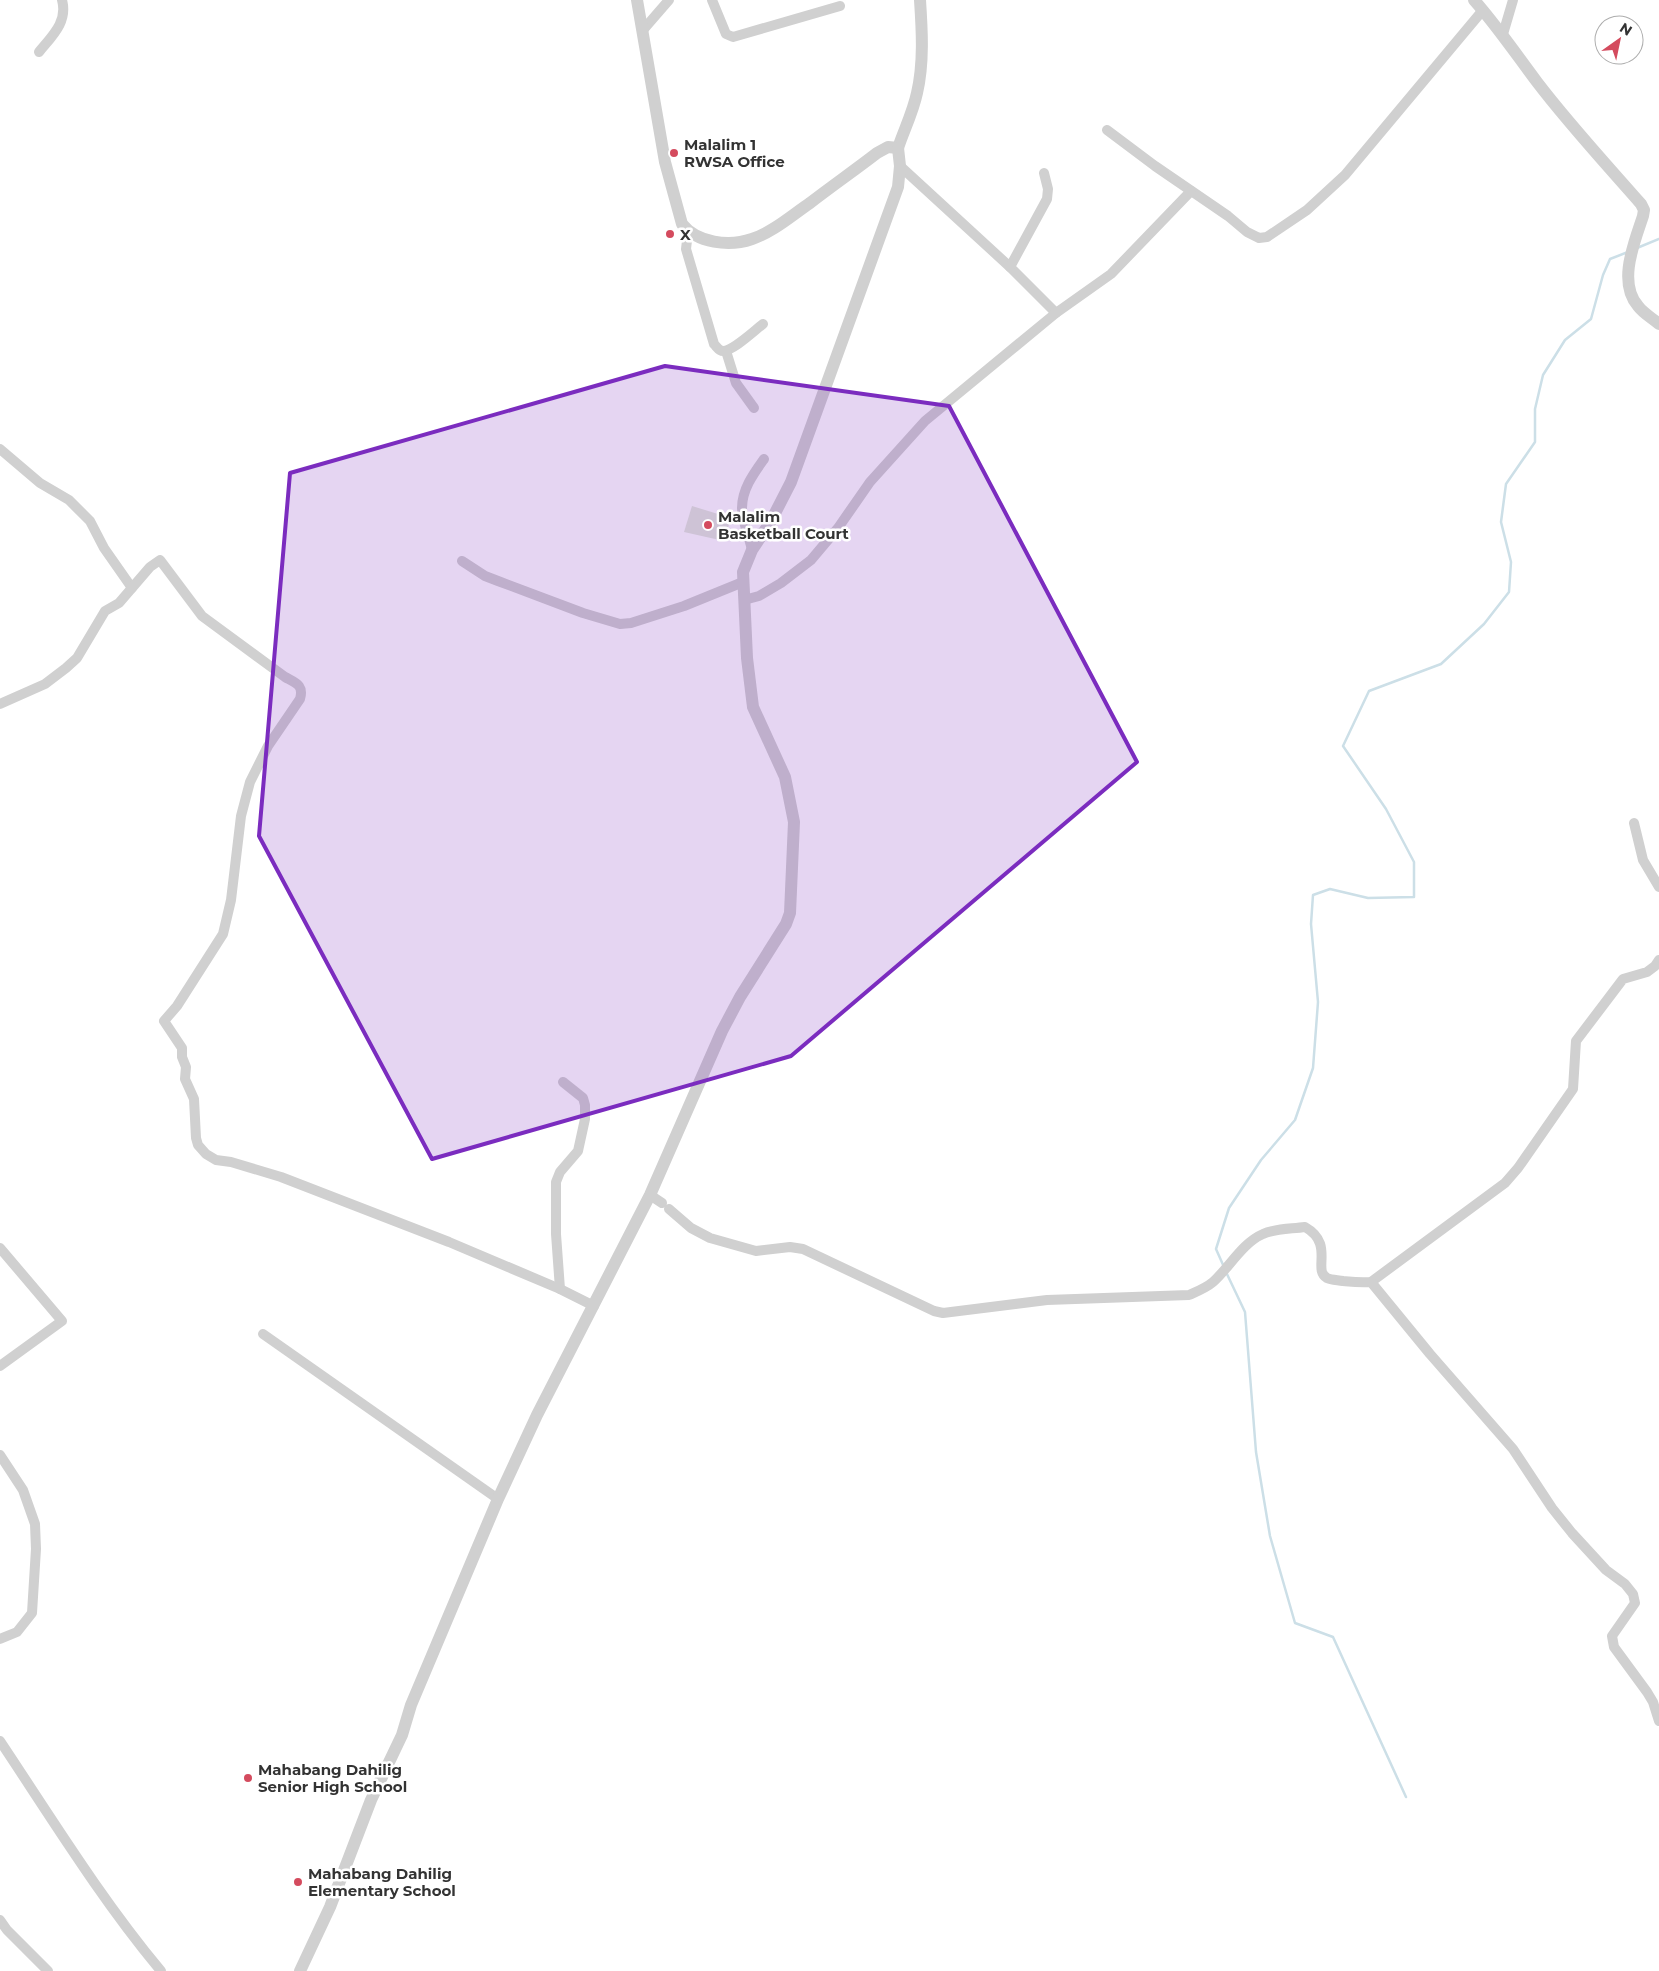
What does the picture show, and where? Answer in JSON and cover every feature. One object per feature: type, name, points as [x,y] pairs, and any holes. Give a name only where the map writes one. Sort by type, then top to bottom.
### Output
[{"type":"street","points":[[39,52],[60,26],[64,15],[62,0]]},
{"type":"street","points":[[637,0],[665,162],[682,224],[688,232],[702,239],[712,241],[730,243],[750,240],[778,226],[877,153],[888,147],[898,148]]},
{"type":"street","points":[[643,30],[669,0]]},
{"type":"street","points":[[712,0],[726,34],[733,37],[840,6]]},
{"type":"street","points":[[300,1971],[330,1907],[371,1800],[402,1735],[411,1705],[498,1498],[551,1385],[594,1306],[650,1195],[722,1031],[740,997],[786,924],[790,913],[793,808],[785,777],[754,707],[746,658],[744,566],[784,497],[799,462],[898,186],[900,166],[898,148],[917,96],[920,80],[920,0]]},
{"type":"street","points":[[1474,0],[1503,34],[1542,88],[1641,204],[1644,210],[1643,216],[1628,261],[1629,282],[1632,297],[1638,307],[1659,324]]},
{"type":"street","points":[[1503,34],[1513,0]]},
{"type":"street","points":[[1107,130],[1253,236],[1263,238],[1284,226],[1322,197],[1359,161],[1483,10]]},
{"type":"street","points":[[900,166],[1010,267],[1056,313]]},
{"type":"street","points":[[1010,267],[1047,199],[1048,188],[1044,173]]},
{"type":"street","points":[[744,600],[759,596],[781,583],[811,560],[838,528],[870,482],[925,421],[1056,313],[1111,274],[1191,192]]},
{"type":"street","points":[[688,232],[686,249],[714,344],[721,351],[726,350],[763,324]]},
{"type":"street","points":[[726,350],[736,383],[754,408]]},
{"type":"street","points":[[0,449],[40,483],[69,500],[90,521],[104,548],[132,588]]},
{"type":"street","points":[[752,550],[743,513],[744,495],[751,478],[764,458]]},
{"type":"street","points":[[0,704],[45,684],[62,672],[76,658],[101,616],[109,608],[119,603],[150,567],[160,560],[202,616],[230,638],[299,684],[302,691],[300,699],[268,746],[250,782],[241,816],[231,900],[223,934],[177,1006],[164,1021],[182,1048],[182,1057],[186,1067],[185,1079],[194,1099],[198,1145],[206,1154],[216,1160],[231,1162],[281,1177],[450,1242],[560,1289],[594,1306]]},
{"type":"street","points":[[462,561],[485,576],[583,613],[620,624],[631,623],[684,606],[743,582]]},
{"type":"street","points":[[1634,823],[1644,860],[1659,887]]},
{"type":"street","points":[[650,1195],[702,1235],[756,1251],[790,1247],[803,1249],[934,1311],[943,1313],[1047,1300],[1190,1295],[1214,1282],[1232,1259],[1262,1234],[1274,1230],[1305,1227],[1319,1238],[1322,1249],[1322,1274],[1328,1279],[1361,1283],[1371,1282],[1505,1183],[1518,1168],[1573,1089],[1576,1041],[1623,979],[1647,972],[1659,960]]},
{"type":"street","points":[[560,1289],[557,1249],[556,1182],[560,1172],[578,1151],[586,1105],[583,1098],[563,1082]]},
{"type":"street","points":[[0,1248],[62,1321],[0,1366]]},
{"type":"street","points":[[1371,1282],[1430,1354],[1513,1449],[1552,1508],[1572,1533],[1606,1570],[1625,1584],[1633,1594],[1635,1603],[1612,1636],[1612,1641],[1614,1647],[1650,1697],[1659,1720]]},
{"type":"street","points":[[263,1334],[498,1498]]},
{"type":"street","points":[[0,1455],[26,1499],[35,1524],[36,1550],[32,1613],[17,1632],[0,1639]]},
{"type":"street","points":[[0,1741],[80,1862],[140,1946],[161,1971]]},
{"type":"street","points":[[0,1921],[48,1971]]},
{"type":"highlighted area","points":[[665,366],[949,406],[1137,762],[791,1056],[432,1159],[259,836],[290,473]]},
{"type":"shaded area","name":"Malalim Basketball Court","points":[[692,506],[731,518],[724,541],[684,532]]},
{"type":"waterway","points":[[1637,248],[1659,239]]},
{"type":"waterway","points":[[1224,1267],[1216,1249],[1229,1208],[1261,1160],[1295,1120],[1313,1068],[1318,1002],[1311,924],[1313,895],[1330,889],[1368,898],[1414,897],[1414,862],[1386,809],[1343,746],[1369,691],[1441,664],[1484,624],[1509,592],[1511,562],[1501,522],[1506,484],[1535,442],[1535,409],[1543,375],[1565,340],[1591,319],[1603,275],[1610,259],[1628,252]]},
{"type":"waterway","points":[[1226,1272],[1245,1312],[1256,1452],[1270,1536],[1295,1623],[1333,1637],[1406,1797]]},
{"type":"place","name":"Malalim 1 RWSA Office","points":[[674,153]]},
{"type":"place","name":"X","points":[[670,234]]},
{"type":"place","name":"Malalim Basketball Court","points":[[708,525]]},
{"type":"place","name":"Mahabang Dahilig Senior High School","points":[[248,1778]]},
{"type":"place","name":"Mahabang Dahilig Elementary School","points":[[298,1882]]}]
